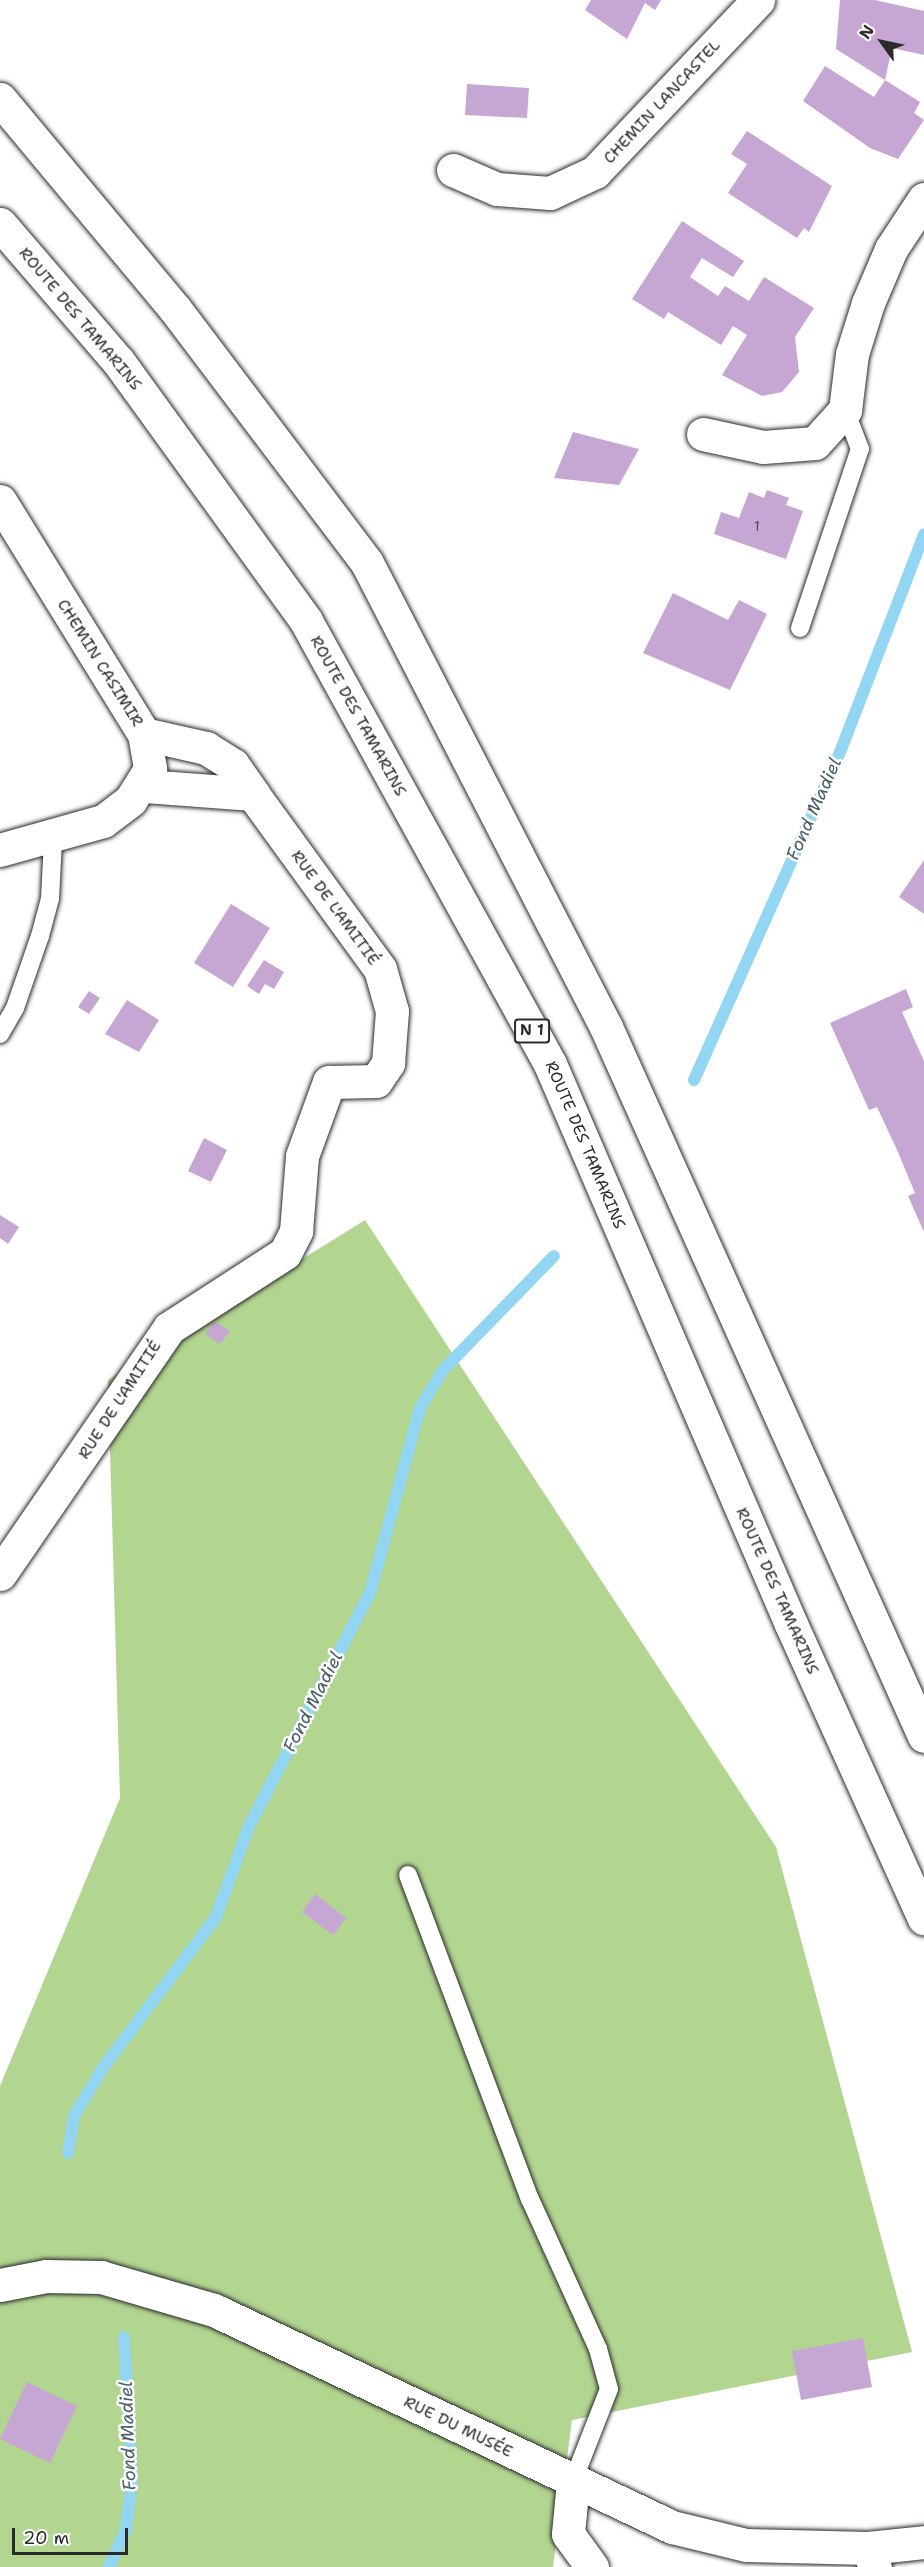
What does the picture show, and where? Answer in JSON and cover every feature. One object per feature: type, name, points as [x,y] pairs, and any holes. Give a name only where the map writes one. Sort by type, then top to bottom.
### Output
[{"type":"main road","name":"CHEMIN LANCASTEL","points":[[453,170],[497,189],[550,194],[595,172],[758,0]]},
{"type":"main road","points":[[0,99],[175,309],[367,563],[606,1027],[924,1736]]},
{"type":"main road","points":[[703,434],[762,447],[815,443],[845,410],[852,354],[868,303],[891,249],[924,199]]},
{"type":"main road","name":"ROUTE DES TAMARINS","points":[[0,224],[118,361],[306,621],[545,1053],[924,1918]]},
{"type":"main road","name":"CHEMIN CASIMIR","points":[[0,501],[144,734],[150,769],[144,786]]},
{"type":"main road","name":"RUE DE L'AMITIÉ","points":[[0,1574],[161,1336],[187,1314],[285,1253],[296,1232],[302,1156],[329,1082],[376,1081],[388,1063],[392,1011],[380,969],[233,765],[206,748],[144,734]]},
{"type":"main road","points":[[0,850],[53,839],[103,821],[144,786],[253,795]]},
{"type":"main road","name":"RUE DU MUSÉE","points":[[0,2285],[46,2276],[101,2277],[160,2290],[214,2310],[672,2527],[746,2545],[872,2558],[924,2542]]},
{"type":"main road","points":[[573,2481],[568,2534],[592,2567]]},
{"type":"lane","points":[[800,628],[860,449],[845,410]]},
{"type":"lane","points":[[0,1034],[15,1008],[40,936],[50,899],[53,839]]},
{"type":"lane","points":[[408,1875],[530,2199],[598,2349],[609,2389],[573,2481]]},
{"type":"green space","points":[[365,1220],[776,1847],[912,2352],[572,2420],[553,2567],[0,2567],[0,2086],[120,1798],[108,1380]]},
{"type":"building","points":[[591,0],[661,0],[655,10],[645,3],[627,39],[585,10]]},
{"type":"building","points":[[840,0],[875,0],[924,11],[924,55],[892,48],[885,80],[836,49]]},
{"type":"building","points":[[825,66],[874,97],[885,80],[920,102],[914,113],[924,120],[898,159],[870,148],[803,101]]},
{"type":"building","points":[[467,84],[529,88],[527,118],[465,115]]},
{"type":"building","points":[[747,131],[832,186],[809,232],[804,228],[797,238],[728,193],[747,164],[731,154]]},
{"type":"building","points":[[682,221],[744,261],[733,277],[702,258],[690,277],[718,296],[725,286],[749,301],[764,277],[814,308],[795,337],[799,372],[782,392],[762,396],[722,375],[747,335],[733,326],[721,345],[668,312],[664,319],[632,299]]},
{"type":"building","points":[[573,432],[639,449],[619,485],[554,478]]},
{"type":"building","points":[[767,490],[789,498],[786,505],[803,511],[786,559],[714,534],[721,512],[739,518],[749,492],[764,498]]},
{"type":"building","points":[[673,593],[728,620],[739,600],[767,614],[730,690],[643,653]]},
{"type":"building","points":[[924,860],[924,914],[899,897]]},
{"type":"building","points":[[231,904],[270,928],[233,987],[194,963]]},
{"type":"building","points":[[264,960],[284,972],[274,989],[265,984],[259,994],[247,986]]},
{"type":"building","points":[[906,989],[913,1007],[902,1012],[924,1061],[924,1232],[908,1196],[915,1193],[897,1150],[877,1107],[869,1110],[830,1023]]},
{"type":"building","points":[[89,991],[100,998],[89,1014],[78,1007]]},
{"type":"building","points":[[127,1000],[159,1020],[139,1052],[105,1034]]},
{"type":"building","points":[[204,1138],[227,1150],[211,1182],[188,1171]]},
{"type":"building","points":[[0,1215],[19,1227],[8,1244],[0,1238]]},
{"type":"building","points":[[215,1321],[230,1332],[219,1344],[205,1334]]},
{"type":"building","points":[[315,1894],[346,1918],[333,1935],[302,1912]]},
{"type":"building","points":[[863,2338],[872,2387],[801,2400],[792,2351]]},
{"type":"building","points":[[27,2382],[77,2406],[50,2463],[0,2439]]},
{"type":"waterway","name":"Fond Madiel","points":[[694,1080],[842,747],[924,534]]},
{"type":"waterway","name":"Fond Madiel","points":[[68,2153],[74,2116],[102,2069],[216,1917],[249,1826],[370,1593],[420,1408],[443,1370],[554,1256]]},
{"type":"waterway","name":"Fond Madiel","points":[[109,2567],[126,2529],[132,2480],[124,2337]]}]
